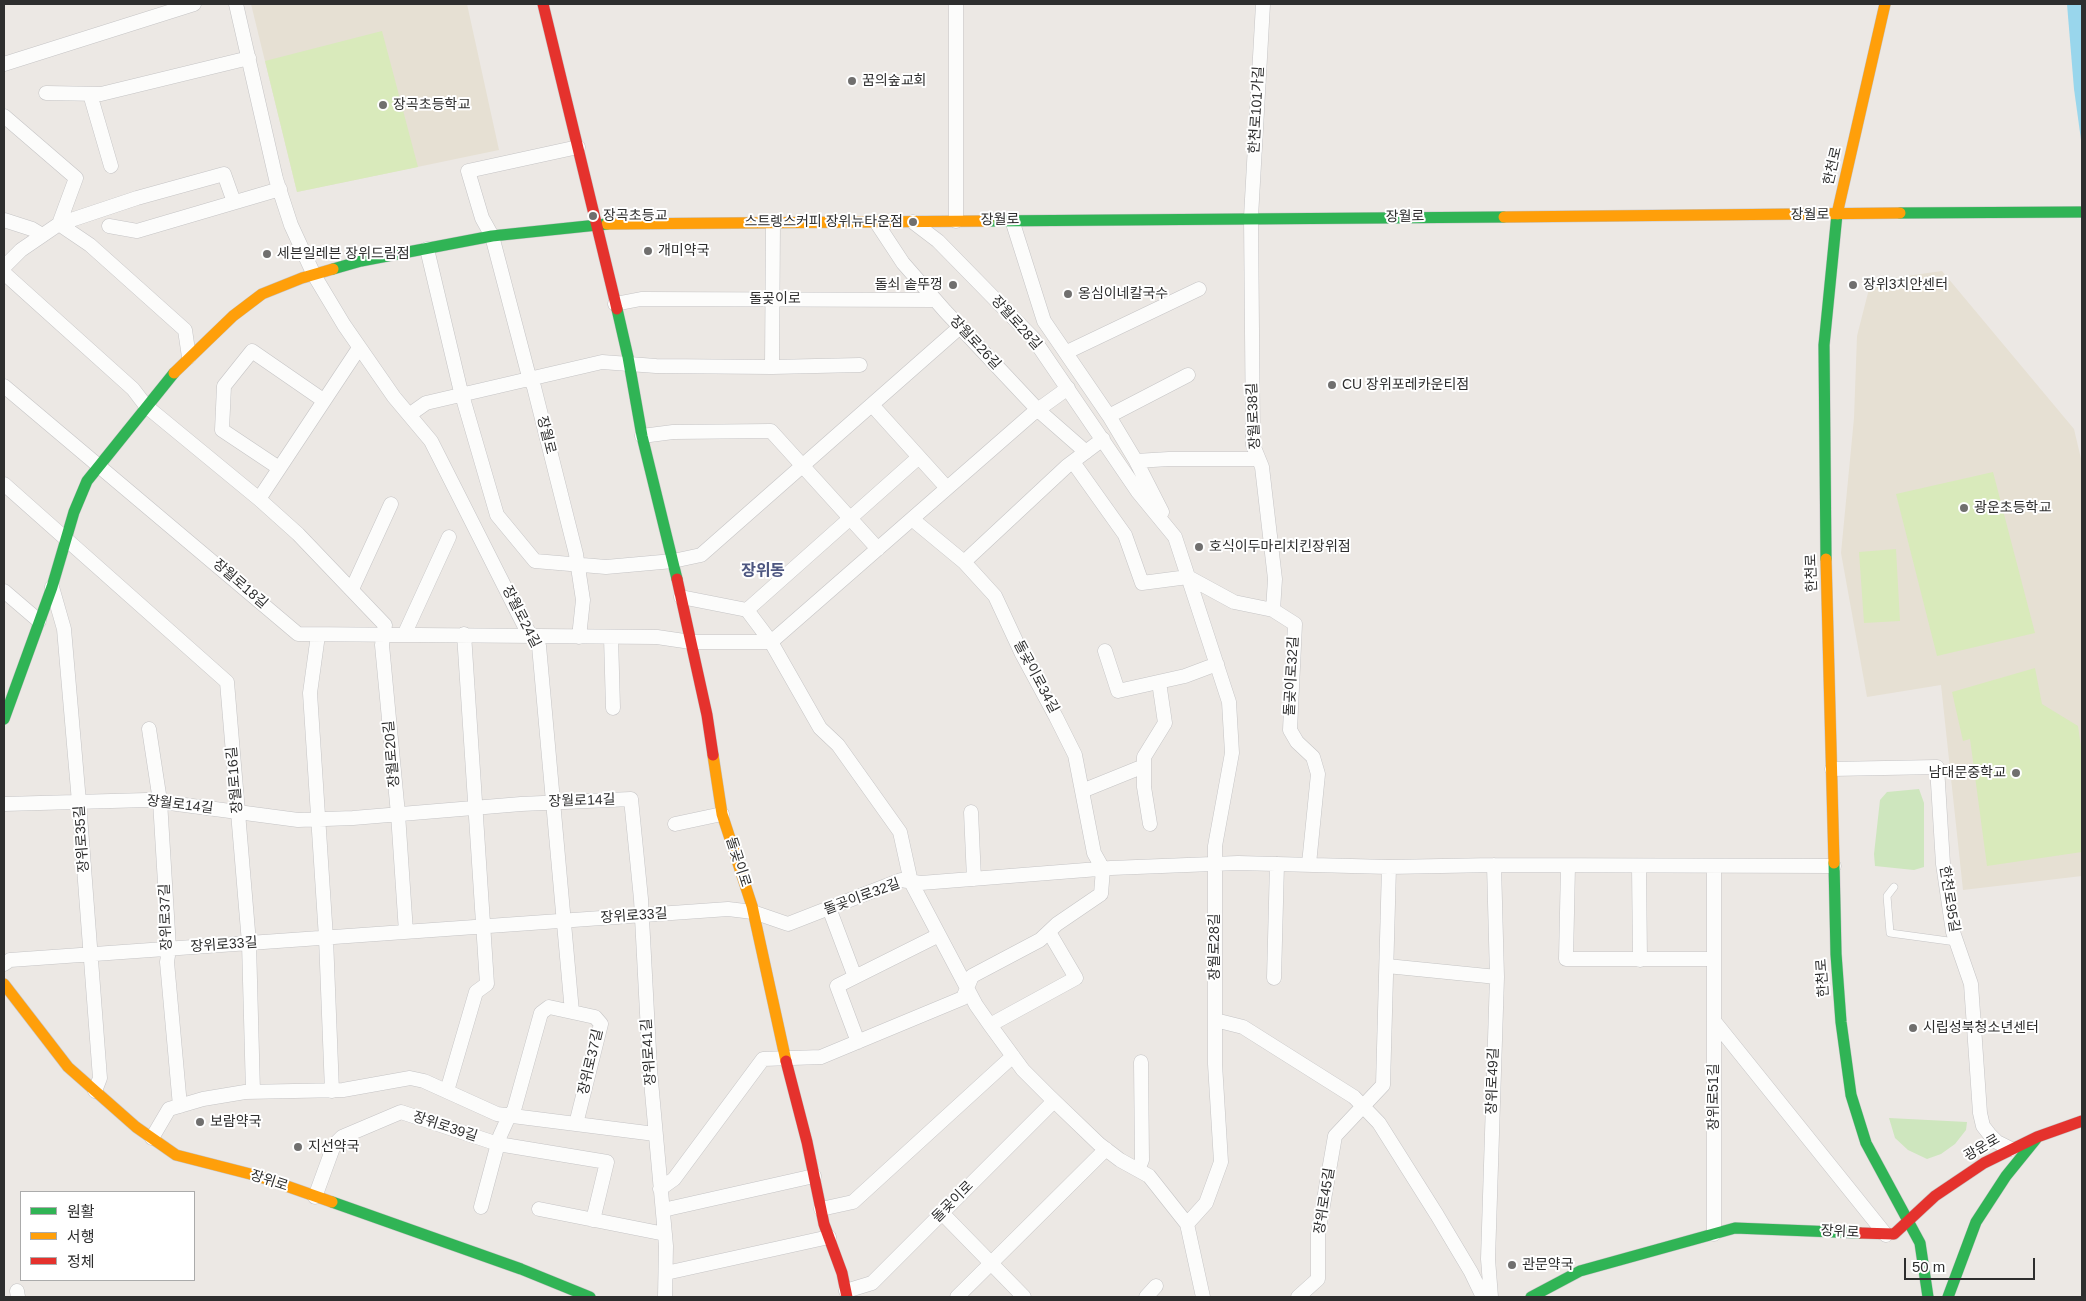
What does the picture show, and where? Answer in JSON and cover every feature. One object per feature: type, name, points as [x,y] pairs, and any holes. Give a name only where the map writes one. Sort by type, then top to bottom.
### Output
[{"type":"street","points":[[4,64],[170,8],[194,4]]},
{"type":"street","name":"장월로24길","points":[[236,4],[280,189],[291,225],[314,275],[360,348],[409,415],[431,441],[524,625],[539,646],[572,1012]]},
{"type":"street","name":"돌곶이로","points":[[543,4],[629,364],[642,436],[682,597],[707,715],[722,814],[754,912],[785,1057],[821,1209],[847,1294],[872,1283],[1054,1101]]},
{"type":"street","points":[[956,4],[956,221]]},
{"type":"street","name":"한천로101가길","points":[[1251,217],[1263,4]]},
{"type":"street","name":"한천로","points":[[1885,4],[1837,215],[1829,279],[1824,345],[1824,480],[1836,954],[1841,1022],[1851,1095],[1866,1143],[1920,1243],[1928,1297]]},
{"type":"street","points":[[46,93],[101,94],[249,58]]},
{"type":"street","points":[[90,94],[111,166]]},
{"type":"street","points":[[4,116],[76,178],[59,224]]},
{"type":"street","points":[[492,236],[482,218],[468,172],[578,147]]},
{"type":"street","points":[[4,267],[21,250],[59,224],[137,198],[224,174],[234,202]]},
{"type":"street","points":[[109,226],[137,231],[280,189]]},
{"type":"street","name":"장월로","points":[[4,719],[7,695],[52,588],[74,512],[87,481],[166,379],[233,316],[262,294],[314,275],[361,261],[492,236],[596,224],[1251,217],[1837,215],[2082,212]]},
{"type":"street","name":"장월로38길","points":[[1251,217],[1253,445],[1262,467],[1275,579],[1273,610]]},
{"type":"street","points":[[4,220],[32,229],[42,235]]},
{"type":"street","points":[[1012,220],[1044,321],[1067,352],[1136,461],[1175,537]]},
{"type":"street","points":[[772,367],[773,222]]},
{"type":"street","name":"장월로26길","points":[[876,222],[902,263],[935,300],[1038,410],[1086,452]]},
{"type":"street","name":"장월로28길","points":[[912,222],[938,241],[1033,338],[1138,492],[1175,537],[1229,702],[1232,753],[1215,846],[1215,1064],[1221,1162],[1206,1203],[1187,1224]]},
{"type":"street","points":[[59,224],[90,245],[185,330],[189,357]]},
{"type":"street","name":"장월로","points":[[492,236],[531,379],[577,565],[583,600],[579,637]]},
{"type":"street","points":[[427,249],[462,395],[497,515],[534,561],[606,567],[673,561],[701,555],[960,327]]},
{"type":"street","points":[[4,273],[133,389],[146,406],[259,499],[298,534],[384,625],[384,633]]},
{"type":"street","points":[[1067,352],[1199,289]]},
{"type":"street","name":"돌곶이로","points":[[615,304],[641,299],[935,300]]},
{"type":"street","points":[[259,499],[360,348]]},
{"type":"street","points":[[279,468],[222,430],[224,386],[252,351],[324,400]]},
{"type":"street","points":[[409,415],[426,403],[602,362],[772,367],[860,365]]},
{"type":"street","points":[[1108,416],[1188,375]]},
{"type":"street","name":"장월로18길","points":[[4,386],[100,465],[298,634],[405,633],[657,637],[691,642]]},
{"type":"street","points":[[691,642],[771,642],[1038,410],[1068,388]]},
{"type":"street","points":[[872,405],[947,488]]},
{"type":"street","points":[[642,436],[673,432],[772,430],[802,466],[878,549]]},
{"type":"street","points":[[964,562],[1073,462],[1102,440]]},
{"type":"street","points":[[747,610],[919,457]]},
{"type":"street","points":[[1136,461],[1169,458],[1258,459]]},
{"type":"street","points":[[1073,462],[1125,535],[1142,583],[1188,577],[1234,602],[1273,610]]},
{"type":"street","points":[[4,484],[66,540]]},
{"type":"street","points":[[352,589],[391,504]]},
{"type":"street","points":[[474,523],[497,515]]},
{"type":"street","name":"돌곶이로34길","points":[[912,518],[964,562],[995,596],[1022,654],[1075,754],[1094,853],[1103,869]]},
{"type":"street","points":[[405,633],[450,537]]},
{"type":"street","name":"장월로16길","points":[[66,540],[227,682],[249,943],[254,1092]]},
{"type":"street","name":"장위로35길","points":[[52,588],[64,629],[79,802],[100,1078],[95,1091]]},
{"type":"street","points":[[4,591],[39,621]]},
{"type":"street","points":[[682,597],[747,610],[771,642],[820,728],[838,745],[900,832],[911,882],[967,988],[990,1025],[1023,1070],[1106,1149],[1149,1176],[1187,1224],[1203,1297]]},
{"type":"street","name":"돌곶이로32길","points":[[1273,610],[1295,624],[1290,730],[1297,742],[1313,757],[1318,774],[1309,864]]},
{"type":"street","name":"장월로20길","points":[[384,633],[382,645],[398,814],[406,932]]},
{"type":"street","points":[[447,1091],[476,992],[487,984],[464,634]]},
{"type":"street","points":[[318,635],[310,693],[326,938],[332,1091]]},
{"type":"street","points":[[611,637],[613,708]]},
{"type":"street","points":[[1104,651],[1118,691],[1159,682],[1217,664]]},
{"type":"street","points":[[1150,824],[1144,787],[1144,757],[1165,723],[1159,682]]},
{"type":"street","name":"장위로37길","points":[[149,729],[160,802],[169,949],[167,962],[180,1106]]},
{"type":"street","points":[[1082,791],[1144,766]]},
{"type":"street","name":"한천로95길","points":[[1832,769],[1937,767],[1943,864],[1953,932],[1971,984],[1982,1119],[1984,1126],[1993,1139],[2011,1148]]},
{"type":"street","name":"장월로14길","points":[[4,804],[147,800],[298,820],[553,802],[631,799],[641,916]]},
{"type":"street","points":[[971,812],[974,879]]},
{"type":"street","points":[[675,824],[722,814]]},
{"type":"street","points":[[1274,978],[1277,864]]},
{"type":"street","name":"돌곶이로32길","points":[[754,912],[788,924],[901,880],[911,882],[974,879],[1103,869],[1277,864],[1389,867],[1494,865],[1834,866]]},
{"type":"street","name":"장위로49길","points":[[1491,1297],[1489,1249],[1497,977],[1494,865]]},
{"type":"street","points":[[1568,866],[1566,959],[1714,959]]},
{"type":"street","points":[[1639,866],[1640,960]]},
{"type":"street","name":"장위로51길","points":[[1714,866],[1714,1234]]},
{"type":"street","points":[[1364,1108],[1383,1085],[1389,867]]},
{"type":"street","points":[[660,1189],[674,1179],[763,1059],[821,1057],[963,998],[972,976],[1040,940],[1101,894],[1103,869]]},
{"type":"street","points":[[830,908],[855,977]]},
{"type":"street","name":"장위로33길","points":[[4,964],[10,960],[728,909],[754,912]]},
{"type":"street","name":"장위로41길","points":[[641,916],[660,1189],[665,1234],[665,1297]]},
{"type":"street","points":[[990,1025],[1076,978],[1049,932]]},
{"type":"street","points":[[858,1042],[837,986],[939,935]]},
{"type":"street","points":[[1387,966],[1497,977]]},
{"type":"street","name":"장위로","points":[[4,984],[68,1067],[152,1138],[176,1155],[258,1176],[522,1269],[590,1297]]},
{"type":"street","name":"장위로37길","points":[[498,1144],[509,1116],[514,1110],[541,1014],[549,1007],[595,1018],[601,1024],[576,1124]]},
{"type":"street","points":[[1215,1020],[1243,1027],[1348,1093],[1379,1123],[1437,1215],[1471,1272],[1483,1297]]},
{"type":"street","name":"장위로","points":[[1714,1021],[1886,1235]]},
{"type":"street","points":[[821,1209],[853,1202],[1013,1056]]},
{"type":"street","points":[[1138,1170],[1142,1160],[1141,1062]]},
{"type":"street","points":[[152,1138],[170,1109],[203,1099],[254,1092],[332,1091],[410,1078],[424,1081],[498,1114],[656,1134]]},
{"type":"street","name":"장위로45길","points":[[1298,1297],[1318,1279],[1318,1234],[1335,1136],[1364,1108]]},
{"type":"street","name":"장위로39길","points":[[315,1197],[334,1145],[342,1137],[400,1112],[498,1144],[608,1162],[593,1220]]},
{"type":"street","name":"광운로","points":[[1886,1235],[1900,1230],[1934,1196],[2011,1148],[2082,1121]]},
{"type":"street","points":[[1948,1297],[1976,1222],[2006,1176],[2038,1137]]},
{"type":"street","points":[[481,1208],[498,1144]]},
{"type":"street","points":[[957,1297],[1106,1149]]},
{"type":"street","points":[[663,1210],[814,1176]]},
{"type":"street","points":[[539,1209],[665,1234]]},
{"type":"street","points":[[942,1213],[1024,1297]]},
{"type":"street","name":"장위로","points":[[1530,1297],[1580,1272],[1736,1228],[1886,1235]]},
{"type":"street","points":[[666,1273],[829,1237]]},
{"type":"street","points":[[1146,1297],[1156,1286]]},
{"type":"lane","points":[[1894,887],[1887,896],[1890,933],[1957,942]]},
{"type":"shaded area","name":"장곡초등학교","points":[[251,4],[467,4],[499,150],[297,192]]},
{"type":"shaded area","name":"광운초등학교","points":[[1942,271],[2074,429],[2082,463],[2082,876],[1963,890],[1941,685],[1867,697],[1841,553],[1854,418],[1857,336],[1871,281]]},
{"type":"green space","points":[[382,31],[418,167],[297,192],[265,61]]},
{"type":"green space","points":[[1993,472],[2035,633],[1937,656],[1896,494]]},
{"type":"green space","points":[[1896,549],[1900,621],[1864,623],[1859,552]]},
{"type":"green space","name":"남대문중학교","points":[[2035,668],[2042,704],[2078,726],[2082,754],[2082,852],[1987,866],[1970,739],[1963,741],[1952,692]]},
{"type":"green space","points":[[1919,789],[1924,803],[1924,867],[1914,870],[1875,866],[1874,854],[1880,800],[1887,792]]},
{"type":"green space","points":[[1889,1118],[1967,1122],[1966,1130],[1955,1144],[1941,1154],[1927,1159],[1908,1150],[1895,1138]]},
{"type":"water","points":[[2067,4],[2082,4],[2082,147],[2074,89]]},
{"type":"traffic: fast","points":[[1900,213],[2082,212]]},
{"type":"traffic: fast","points":[[1826,559],[1824,345],[1837,214]]},
{"type":"traffic: fast","points":[[988,221],[1504,217]]},
{"type":"traffic: fast","points":[[333,269],[361,261],[492,236],[607,224]]},
{"type":"traffic: fast","points":[[617,309],[628,357],[642,436],[677,579]]},
{"type":"traffic: fast","points":[[4,719],[52,587],[74,512],[87,481],[174,373]]},
{"type":"traffic: fast","points":[[1834,863],[1836,954],[1841,1022],[1851,1095],[1866,1143],[1920,1243],[1928,1297]]},
{"type":"traffic: fast","points":[[1948,1297],[1976,1222],[2006,1176],[2036,1139]]},
{"type":"traffic: fast","points":[[332,1202],[521,1269],[590,1297]]},
{"type":"traffic: fast","points":[[1531,1297],[1580,1271],[1735,1228],[1860,1233]]},
{"type":"traffic: slow","points":[[1837,214],[1885,4]]},
{"type":"traffic: slow","points":[[1504,217],[1900,213]]},
{"type":"traffic: slow","points":[[607,224],[988,221]]},
{"type":"traffic: slow","points":[[174,373],[233,316],[262,294],[302,278],[333,269]]},
{"type":"traffic: slow","points":[[1826,559],[1834,863]]},
{"type":"traffic: slow","points":[[713,755],[722,814],[752,906],[786,1061]]},
{"type":"traffic: slow","points":[[4,984],[68,1067],[136,1127],[176,1155],[258,1176],[332,1202]]},
{"type":"traffic: jam","points":[[543,4],[617,309]]},
{"type":"traffic: jam","points":[[677,579],[707,715],[713,755]]},
{"type":"traffic: jam","points":[[786,1061],[807,1142],[824,1224],[842,1273],[847,1297]]},
{"type":"traffic: jam","points":[[1860,1233],[1894,1234],[1935,1196],[1984,1163],[2037,1137],[2082,1121]]},
{"type":"place","name":"꿈의숲교회","points":[[852,81]]},
{"type":"place","name":"장곡초등학교","points":[[383,105]]},
{"type":"place","name":"장곡초등교","points":[[593,216]]},
{"type":"place","name":"스트렝스커피 장위뉴타운점","points":[[913,222]]},
{"type":"place","name":"개미약국","points":[[648,251]]},
{"type":"place","name":"세븐일레븐 장위드림점","points":[[267,254]]},
{"type":"place","name":"돌쇠 솥뚜껑","points":[[953,285]]},
{"type":"place","name":"장위3치안센터","points":[[1853,285]]},
{"type":"place","name":"옹심이네칼국수","points":[[1068,294]]},
{"type":"place","name":"CU 장위포레카운티점","points":[[1332,385]]},
{"type":"place","name":"광운초등학교","points":[[1964,508]]},
{"type":"place","name":"호식이두마리치킨장위점","points":[[1199,547]]},
{"type":"place","name":"남대문중학교","points":[[2016,773]]},
{"type":"place","name":"시립성북청소년센터","points":[[1913,1028]]},
{"type":"place","name":"보람약국","points":[[200,1122]]},
{"type":"place","name":"지선약국","points":[[298,1147]]},
{"type":"place","name":"관문약국","points":[[1512,1265]]},
{"type":"district","name":"장위동","points":[[763,572]]}]
